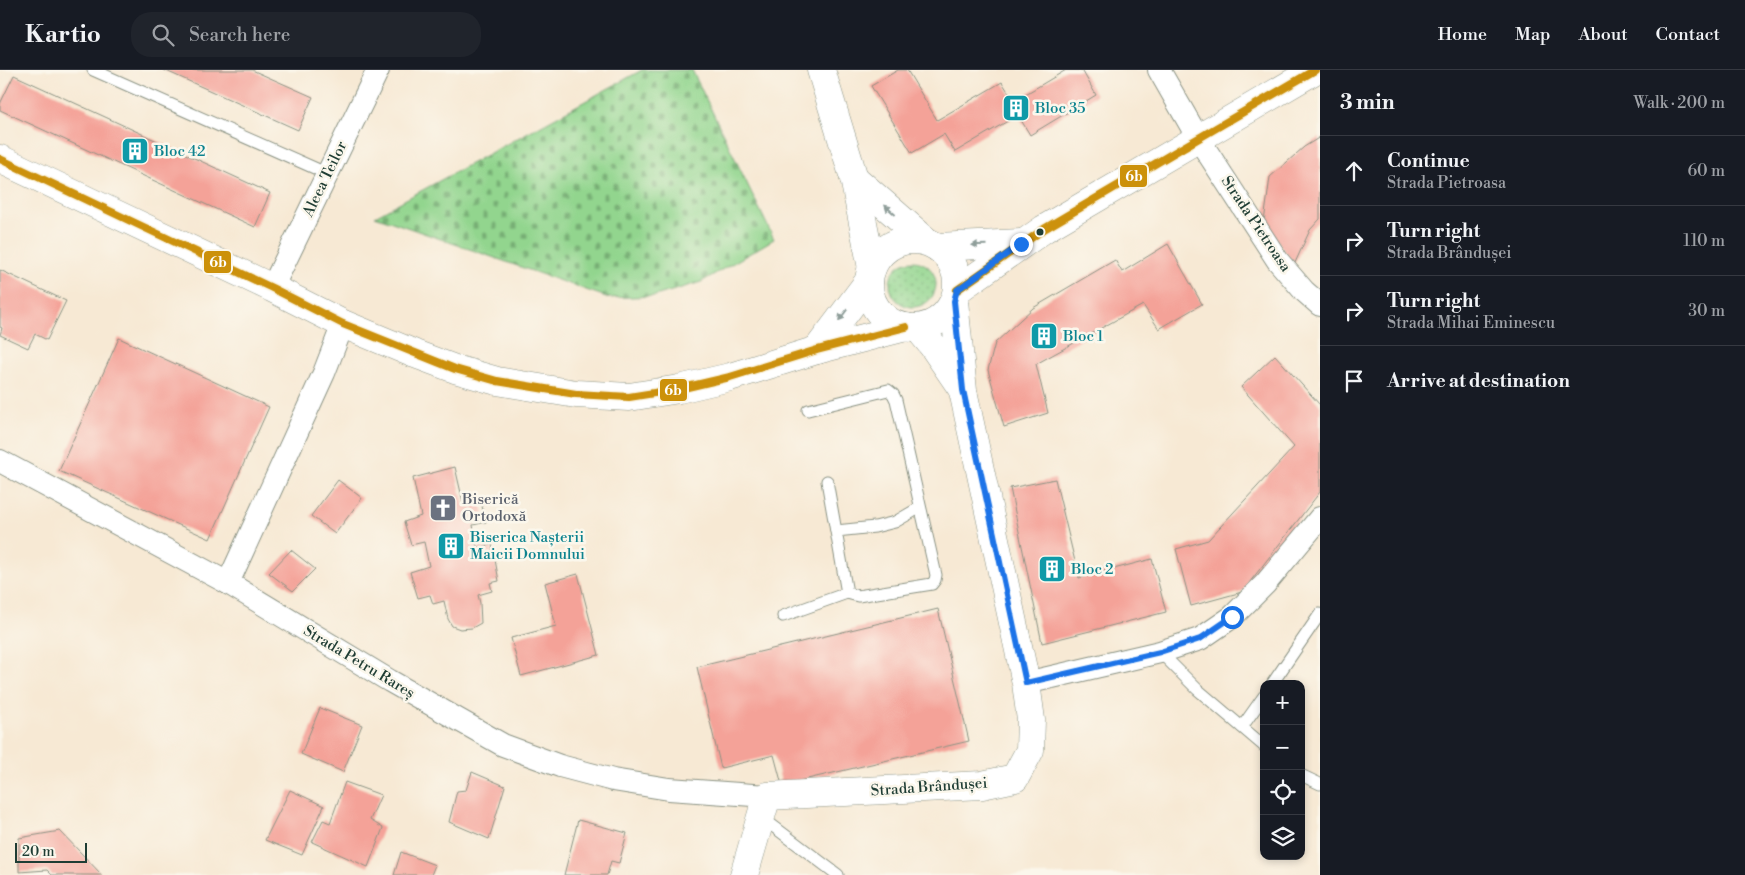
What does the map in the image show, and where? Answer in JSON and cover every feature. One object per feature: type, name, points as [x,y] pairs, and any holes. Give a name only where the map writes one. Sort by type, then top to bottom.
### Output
[{"type":"street","name":"Aleea Teilor","points":[[272,288],[378,70]]},
{"type":"street","points":[[821,70],[854,178],[871,274],[870,294],[875,306],[883,316],[894,324],[912,328]]},
{"type":"street","name":"Strada Pietroasa","points":[[1159,70],[1198,138],[1278,261],[1320,306]]},
{"type":"street","points":[[955,295],[1021,244],[1315,70]]},
{"type":"street","points":[[0,159],[344,324],[415,354],[455,369],[498,381],[576,394],[629,397],[678,389],[730,377],[817,350],[929,325],[948,311],[955,295],[957,278],[947,255],[854,178]]},
{"type":"street","points":[[817,350],[871,274],[878,257],[888,248],[900,242],[912,240],[932,244],[1021,244]]},
{"type":"street","name":"Strada Brândușei","points":[[764,807],[982,785],[1015,778],[1030,750],[1031,720],[1026,683],[963,390],[955,295]]},
{"type":"street","points":[[228,583],[324,373],[344,324]]},
{"type":"street","name":"Strada Brândușei","points":[[912,328],[932,346],[963,390]]},
{"type":"street","name":"Strada Petru Rareș","points":[[0,461],[228,583],[390,681],[503,745],[560,766],[612,780],[764,807]]},
{"type":"street","points":[[1026,683],[1160,652],[1200,639],[1232,617],[1265,584],[1320,518]]},
{"type":"street","points":[[744,875],[764,807]]},
{"type":"lane","points":[[92,70],[328,174]]},
{"type":"lane","points":[[783,616],[846,593],[858,596],[932,584],[936,575],[896,400],[892,394],[888,390],[808,410]]},
{"type":"lane","points":[[827,481],[846,593]]},
{"type":"lane","points":[[836,531],[875,527],[895,522],[920,508]]},
{"type":"lane","points":[[1275,680],[1320,614]]},
{"type":"lane","points":[[1160,652],[1197,689],[1260,743]]},
{"type":"lane","points":[[1242,727],[1260,702]]},
{"type":"lane","points":[[1305,777],[1320,784]]},
{"type":"lane","points":[[764,807],[838,875]]},
{"type":"green space","points":[[642,70],[692,70],[774,239],[701,282],[655,296],[609,298],[375,216]]},
{"type":"green space","points":[[908,261],[918,261],[932,271],[936,284],[932,297],[926,303],[918,307],[908,307],[894,297],[890,289],[890,279],[900,265]]},
{"type":"building","points":[[164,70],[252,70],[313,97],[298,130]]},
{"type":"building","name":"Bloc 35","points":[[898,70],[907,70],[937,120],[1002,82],[1014,101],[1066,70],[1082,70],[1096,95],[1030,135],[1018,115],[955,152],[944,134],[912,153],[871,86]]},
{"type":"building","name":"Bloc 42","points":[[14,75],[270,193],[255,227],[0,110],[0,104]]},
{"type":"building","points":[[1320,137],[1320,219],[1310,230],[1294,265],[1264,222],[1270,177],[1304,147]]},
{"type":"building","name":"Bloc 1","points":[[1168,244],[1202,304],[1159,329],[1143,305],[1036,364],[1048,413],[1004,427],[988,370],[995,343],[1033,308],[1115,260],[1122,272]]},
{"type":"building","points":[[0,270],[66,301],[47,340],[35,334],[28,348],[0,335],[2,328],[0,327]]},
{"type":"building","points":[[119,338],[269,407],[210,539],[59,471]]},
{"type":"building","points":[[1275,355],[1320,405],[1320,492],[1242,592],[1191,606],[1176,549],[1208,540],[1294,447],[1241,387]]},
{"type":"building","name":"Biserica Nașterii Maicii Domnului","points":[[455,467],[464,506],[481,502],[486,522],[473,525],[477,548],[492,544],[499,581],[490,583],[492,591],[478,595],[481,623],[472,628],[460,629],[452,626],[448,619],[444,601],[433,604],[430,595],[418,598],[410,572],[429,566],[424,542],[411,545],[404,522],[421,516],[413,478]]},
{"type":"building","name":"Bloc 2","points":[[1055,479],[1079,578],[1152,559],[1166,612],[1042,643],[1010,488]]},
{"type":"building","points":[[338,480],[362,498],[335,534],[311,516]]},
{"type":"building","points":[[291,550],[315,569],[293,591],[269,573]]},
{"type":"building","points":[[578,574],[599,655],[521,676],[511,638],[556,626],[545,583]]},
{"type":"building","points":[[938,609],[969,741],[782,785],[774,755],[721,768],[697,667]]},
{"type":"building","points":[[320,708],[362,725],[343,772],[301,754]]},
{"type":"building","points":[[472,772],[505,786],[489,839],[449,822],[457,791],[466,790]]},
{"type":"building","points":[[345,782],[381,795],[370,820],[383,828],[368,867],[312,842],[323,820],[330,823]]},
{"type":"building","points":[[290,790],[324,806],[302,855],[265,840]]},
{"type":"building","points":[[578,820],[627,833],[619,863],[611,861],[607,875],[564,875]]},
{"type":"building","points":[[60,831],[102,875],[52,875],[47,870],[19,872],[19,838]]},
{"type":"building","points":[[401,852],[435,865],[431,875],[394,875]]},
{"type":"transit line","name":"6b","points":[[957,290],[1044,229],[1315,70]]},
{"type":"transit line","name":"6b","points":[[0,159],[272,288],[343,324],[455,369],[497,381],[576,394],[629,397],[679,389],[730,377],[817,350],[906,327]]},
{"type":"place","name":"Bloc 35","points":[[1016,108]]},
{"type":"place","name":"Bloc 42","points":[[135,151]]},
{"type":"place","name":"Bloc 1","points":[[1044,336]]},
{"type":"place","name":"Biserică Ortodoxă","points":[[443,508]]},
{"type":"place","name":"Biserica Nașterii Maicii Domnului","points":[[451,546]]},
{"type":"place","name":"Bloc 2","points":[[1052,569]]},
{"type":"route","points":[[1021,244],[957,290],[954,301],[963,390],[1026,683],[1160,652],[1200,639],[1232,617]]}]
